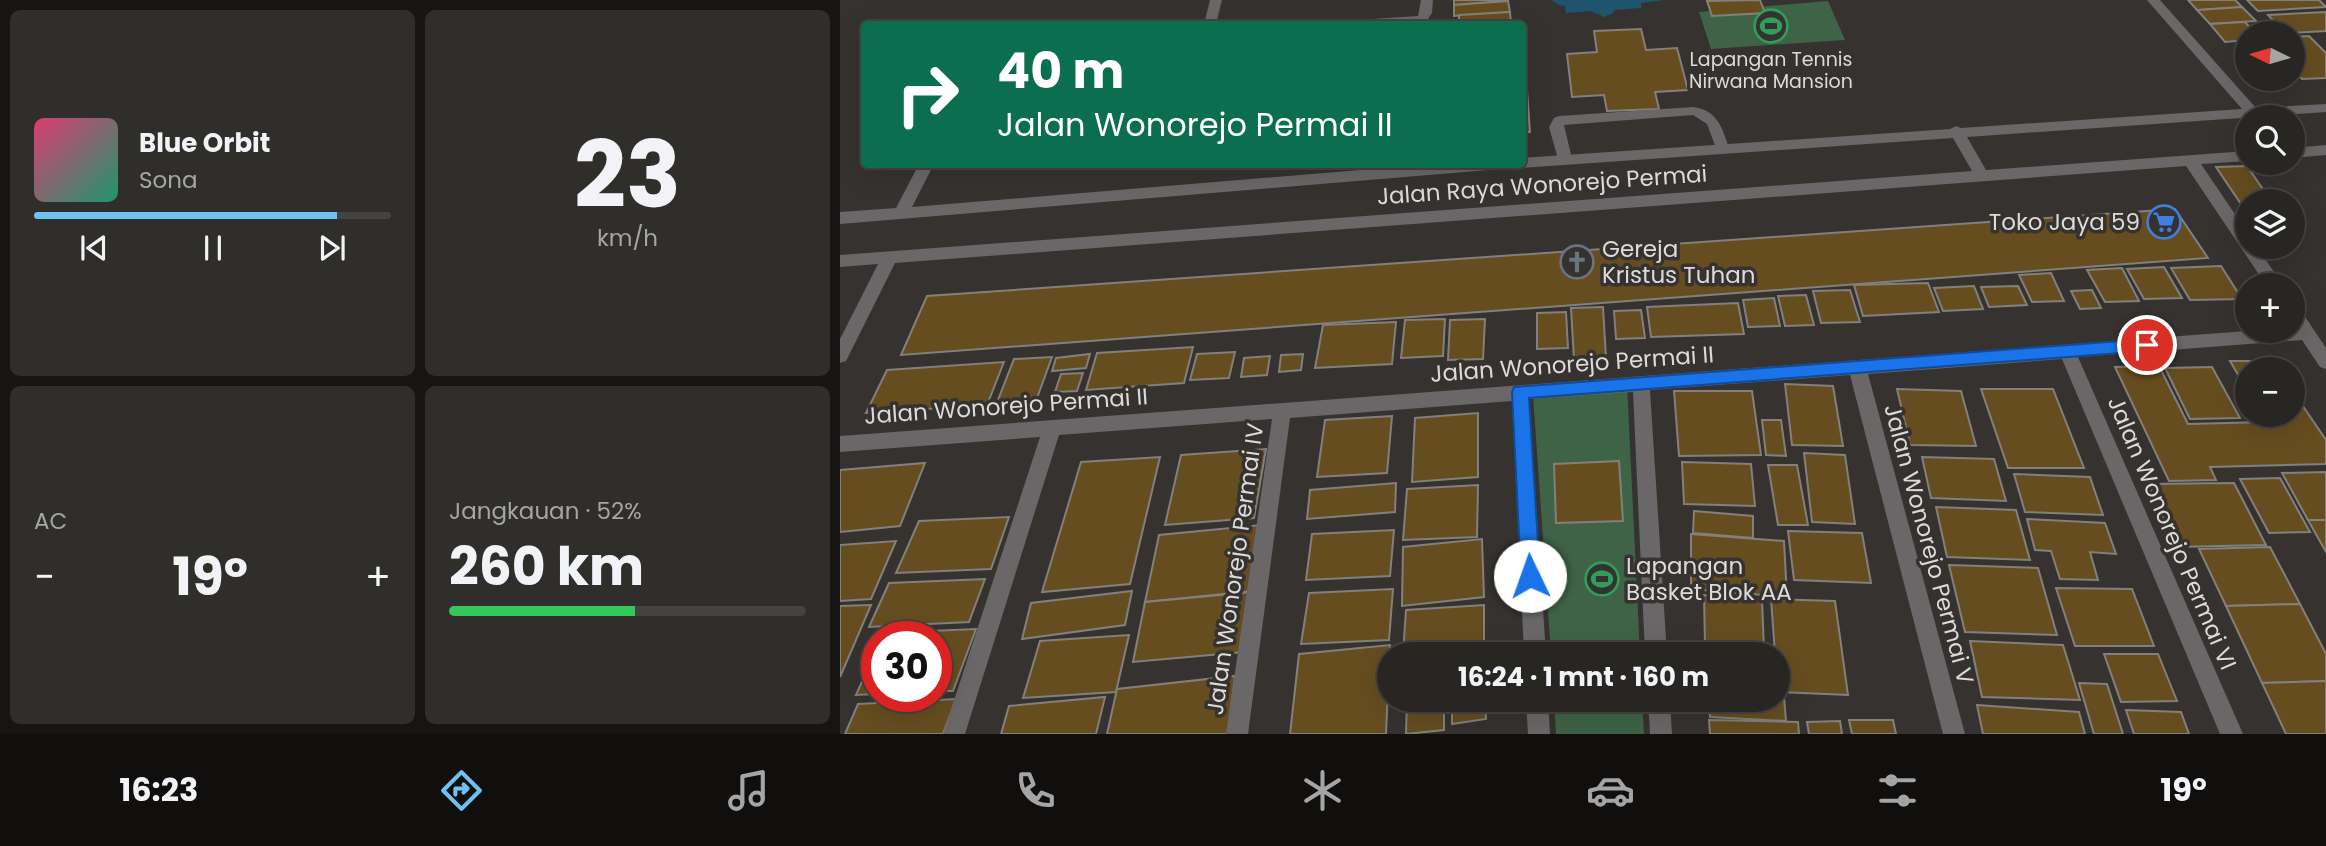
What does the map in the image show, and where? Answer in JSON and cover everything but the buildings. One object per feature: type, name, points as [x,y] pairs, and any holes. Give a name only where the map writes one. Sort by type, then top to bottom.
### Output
[{"type":"street","points":[[1211,21],[1216,0]]},
{"type":"street","points":[[1396,21],[1422,19],[1426,13],[1427,0]]},
{"type":"street","points":[[2153,0],[2246,105]]},
{"type":"street","name":"Jalan Raya Wonorejo Permai","points":[[2305,109],[2326,108]]},
{"type":"street","points":[[1565,159],[1556,127],[1559,121],[1693,111],[1703,111],[1711,116],[1723,148]]},
{"type":"street","name":"Jalan Raya Wonorejo Permai","points":[[1526,163],[1956,131],[2235,114]]},
{"type":"street","points":[[1956,131],[1981,175]]},
{"type":"street","points":[[2305,152],[2326,150]]},
{"type":"street","name":"Jalan Raya Wonorejo Permai","points":[[840,261],[2235,157]]},
{"type":"street","points":[[2190,160],[2235,226]]},
{"type":"street","points":[[901,213],[925,168]]},
{"type":"street","name":"Jalan Raya Wonorejo Permai","points":[[840,218],[1452,168]]},
{"type":"street","points":[[840,356],[890,257]]},
{"type":"street","points":[[2305,330],[2326,362]]},
{"type":"street","name":"Jalan Wonorejo Permai II","points":[[840,444],[2307,333]]},
{"type":"street","name":"Jalan Wonorejo Permai VI","points":[[2067,351],[2232,734]]},
{"type":"street","name":"Jalan Wonorejo Permai V","points":[[1857,366],[1954,734]]},
{"type":"street","points":[[1641,383],[1655,642]]},
{"type":"street","points":[[1520,392],[1534,642]]},
{"type":"street","name":"Jalan Wonorejo Permai IV","points":[[1237,734],[1282,410]]},
{"type":"street","points":[[954,734],[1052,428]]},
{"type":"street","points":[[1538,712],[1539,734]]},
{"type":"street","points":[[1660,712],[1661,734]]},
{"type":"green space","name":"Lapangan Tennis Nirwana Mansion","points":[[1828,1],[1845,40],[1711,49],[1699,12]]},
{"type":"green space","points":[[1627,384],[1639,642],[1550,642],[1533,395]]},
{"type":"green space","points":[[1555,712],[1643,712],[1644,734],[1556,734]]},
{"type":"water","points":[[1551,0],[1665,0],[1641,3],[1641,8],[1615,10],[1604,17],[1591,11],[1566,13],[1565,6]]},
{"type":"place","name":"Lapangan Tennis Nirwana Mansion","points":[[1771,26]]},
{"type":"place","name":"Toko Jaya 59","points":[[2164,222]]},
{"type":"place","name":"Gereja Kristus Tuhan","points":[[1577,262]]},
{"type":"place","name":"Lapangan Basket Blok AA","points":[[1602,579]]},
{"type":"route","points":[[1530,576],[1520,392],[2147,345]]}]
